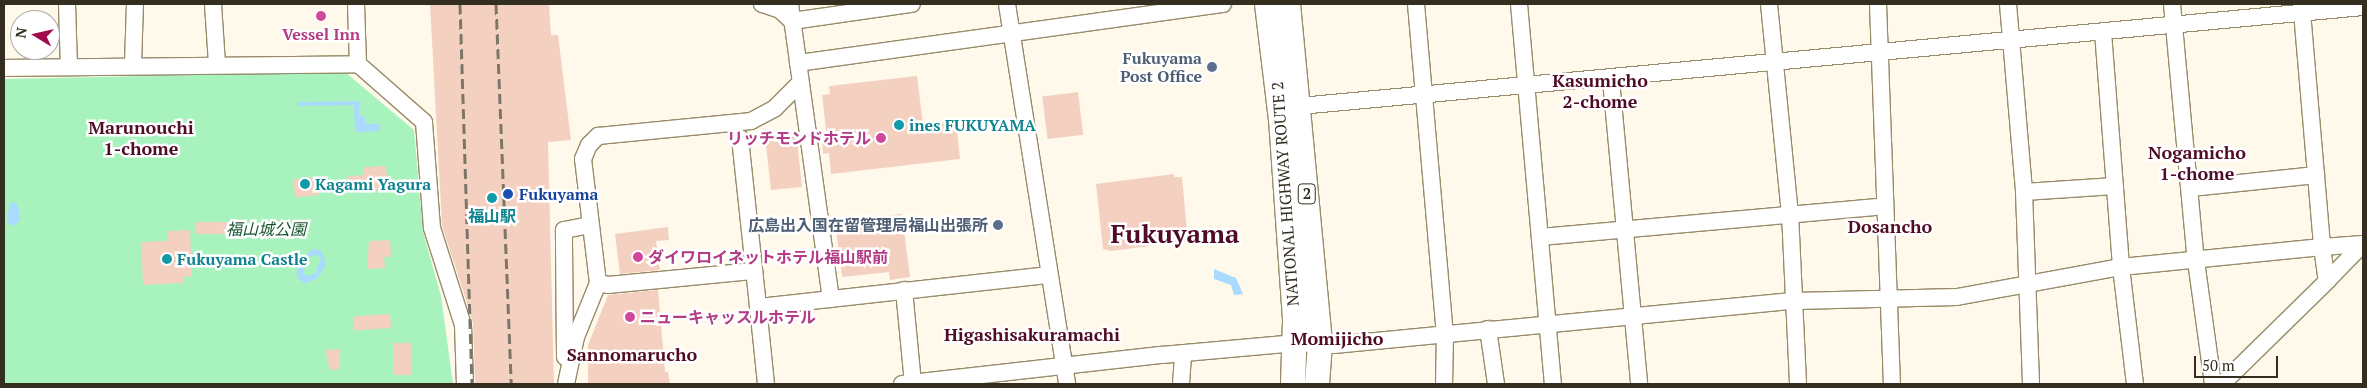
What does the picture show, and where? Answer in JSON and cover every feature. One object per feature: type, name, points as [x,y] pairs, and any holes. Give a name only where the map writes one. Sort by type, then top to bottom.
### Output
[{"type":"highway","name":"NATIONAL HIGHWAY ROUTE 2","points":[[1267,4],[1281,119],[1296,343],[1293,384]]},
{"type":"highway","name":"NATIONAL HIGHWAY ROUTE 2","points":[[1288,4],[1300,106],[1320,344],[1316,384]]},
{"type":"street","points":[[67,4],[69,67]]},
{"type":"street","points":[[133,64],[135,4]]},
{"type":"street","points":[[213,4],[217,65]]},
{"type":"street","points":[[356,4],[358,64]]},
{"type":"street","points":[[762,4],[780,10],[792,21]]},
{"type":"street","points":[[790,4],[831,299]]},
{"type":"street","points":[[792,21],[912,4]]},
{"type":"street","points":[[1007,4],[1013,32],[1048,275],[1067,384]]},
{"type":"street","points":[[798,63],[1223,4]]},
{"type":"street","points":[[1416,4],[1445,334],[1444,384]]},
{"type":"street","points":[[1519,4],[1553,384]]},
{"type":"street","points":[[1769,4],[1790,213],[1796,301],[1798,384]]},
{"type":"street","points":[[1878,4],[1892,384]]},
{"type":"street","points":[[2008,4],[2024,192],[2031,384]]},
{"type":"street","points":[[2172,4],[2191,188],[2196,261],[2213,384]]},
{"type":"street","points":[[1300,106],[1611,80],[1881,52],[2363,7]]},
{"type":"street","points":[[2302,12],[2322,247],[2327,282]]},
{"type":"street","points":[[2103,32],[2121,267],[2135,384]]},
{"type":"street","points":[[4,68],[133,64],[358,64],[424,122],[432,228],[462,325],[465,384]]},
{"type":"street","points":[[1611,80],[1635,315],[1639,384]]},
{"type":"street","points":[[566,378],[598,283],[583,159],[598,136],[751,121],[775,108],[800,83]]},
{"type":"street","points":[[740,138],[766,384]]},
{"type":"street","points":[[2191,188],[2316,175]]},
{"type":"street","points":[[2024,192],[2115,186]]},
{"type":"street","points":[[1540,237],[1626,227],[1884,206]]},
{"type":"street","points":[[566,378],[564,230],[590,225]]},
{"type":"street","points":[[904,290],[910,384],[1065,368],[1183,353],[1296,343],[1320,344],[1445,334],[1796,301],[1957,298],[2027,282],[2121,267],[2363,244]]},
{"type":"street","points":[[2222,384],[2327,282],[2363,244]]},
{"type":"street","points":[[598,283],[608,285],[754,271]]},
{"type":"street","points":[[758,307],[1048,275]]},
{"type":"street","points":[[1488,329],[1496,384]]},
{"type":"street","points":[[1181,384],[1183,353]]},
{"type":"green space","name":"福山城公園","points":[[345,72],[414,130],[423,232],[441,296],[453,384],[4,384],[4,79]]},
{"type":"water","points":[[359,101],[359,116],[365,116],[365,124],[380,124],[380,131],[355,132],[354,105],[297,106],[297,102]]},
{"type":"water","points":[[10,202],[17,204],[20,214],[20,221],[13,226],[7,222]]},
{"type":"water","points":[[312,249],[321,250],[326,264],[319,276],[316,272],[321,259],[317,255],[311,256],[304,264],[303,273],[308,276],[315,273],[319,277],[305,284],[297,277],[297,268]]},
{"type":"water","points":[[1214,269],[1236,278],[1243,294],[1234,295],[1231,285],[1214,279]]},
{"type":"building","name":"福山駅","points":[[430,4],[549,4],[551,35],[558,35],[571,140],[548,142],[554,384],[475,384],[473,322],[442,226]]},
{"type":"building","name":"ines FUKUYAMA","points":[[917,76],[923,124],[956,120],[960,159],[831,174],[829,153],[823,154],[822,139],[827,138],[822,95],[830,94],[829,86]]},
{"type":"building","points":[[1078,92],[1083,135],[1048,139],[1042,96]]},
{"type":"building","points":[[791,133],[797,140],[802,187],[771,190],[765,136]]},
{"type":"building","points":[[386,166],[388,191],[349,191],[348,176],[364,175],[364,167]]},
{"type":"building","points":[[1174,174],[1174,177],[1182,177],[1188,241],[1111,251],[1103,249],[1096,184]]},
{"type":"building","name":"Kagami Yagura","points":[[317,177],[319,195],[295,197],[293,180]]},
{"type":"building","points":[[902,214],[910,277],[890,280],[889,272],[842,277],[835,221]]},
{"type":"building","points":[[195,222],[231,222],[231,234],[195,234]]},
{"type":"building","name":"ダイワロイネットホテル福山駅前","points":[[668,227],[669,240],[656,241],[660,270],[620,274],[615,234]]},
{"type":"building","name":"Fukuyama Castle","points":[[190,230],[192,276],[183,277],[183,283],[143,285],[141,242],[168,241],[168,231]]},
{"type":"building","points":[[390,240],[391,257],[384,257],[385,268],[367,269],[369,241]]},
{"type":"building","name":"ニューキャッスルホテル","points":[[658,290],[665,372],[668,372],[670,384],[588,384],[588,345],[608,295]]},
{"type":"building","points":[[390,314],[391,328],[354,331],[353,317]]},
{"type":"building","points":[[393,343],[411,343],[411,375],[393,375]]},
{"type":"building","points":[[339,349],[340,369],[330,370],[325,350]]},
{"type":"railway","points":[[460,4],[472,384]]},
{"type":"railway","points":[[496,4],[511,384]]},
{"type":"place","name":"Vessel Inn","points":[[321,16]]},
{"type":"place","name":"Fukuyama Post Office","points":[[1212,67]]},
{"type":"place","name":"ines FUKUYAMA","points":[[899,125]]},
{"type":"place","name":"リッチモンドホテル","points":[[881,138]]},
{"type":"place","name":"Kagami Yagura","points":[[305,184]]},
{"type":"place","name":"Fukuyama","points":[[508,194]]},
{"type":"place","name":"福山駅","points":[[492,198]]},
{"type":"place","name":"広島出入国在留管理局福山出張所","points":[[998,225]]},
{"type":"place","name":"ダイワロイネットホテル福山駅前","points":[[638,257]]},
{"type":"place","name":"Fukuyama Castle","points":[[167,259]]},
{"type":"place","name":"ニューキャッスルホテル","points":[[630,317]]},
{"type":"district","name":"Kasumicho 2-chome","points":[[1600,91]]},
{"type":"district","name":"Marunouchi 1-chome","points":[[141,138]]},
{"type":"district","name":"Nogamicho 1-chome","points":[[2197,163]]},
{"type":"district","name":"Dosancho","points":[[1890,226]]},
{"type":"district","name":"Fukuyama","points":[[1175,234]]},
{"type":"district","name":"Higashisakuramachi","points":[[1032,334]]},
{"type":"district","name":"Momijicho","points":[[1337,338]]},
{"type":"district","name":"Sannomarucho","points":[[632,354]]}]
